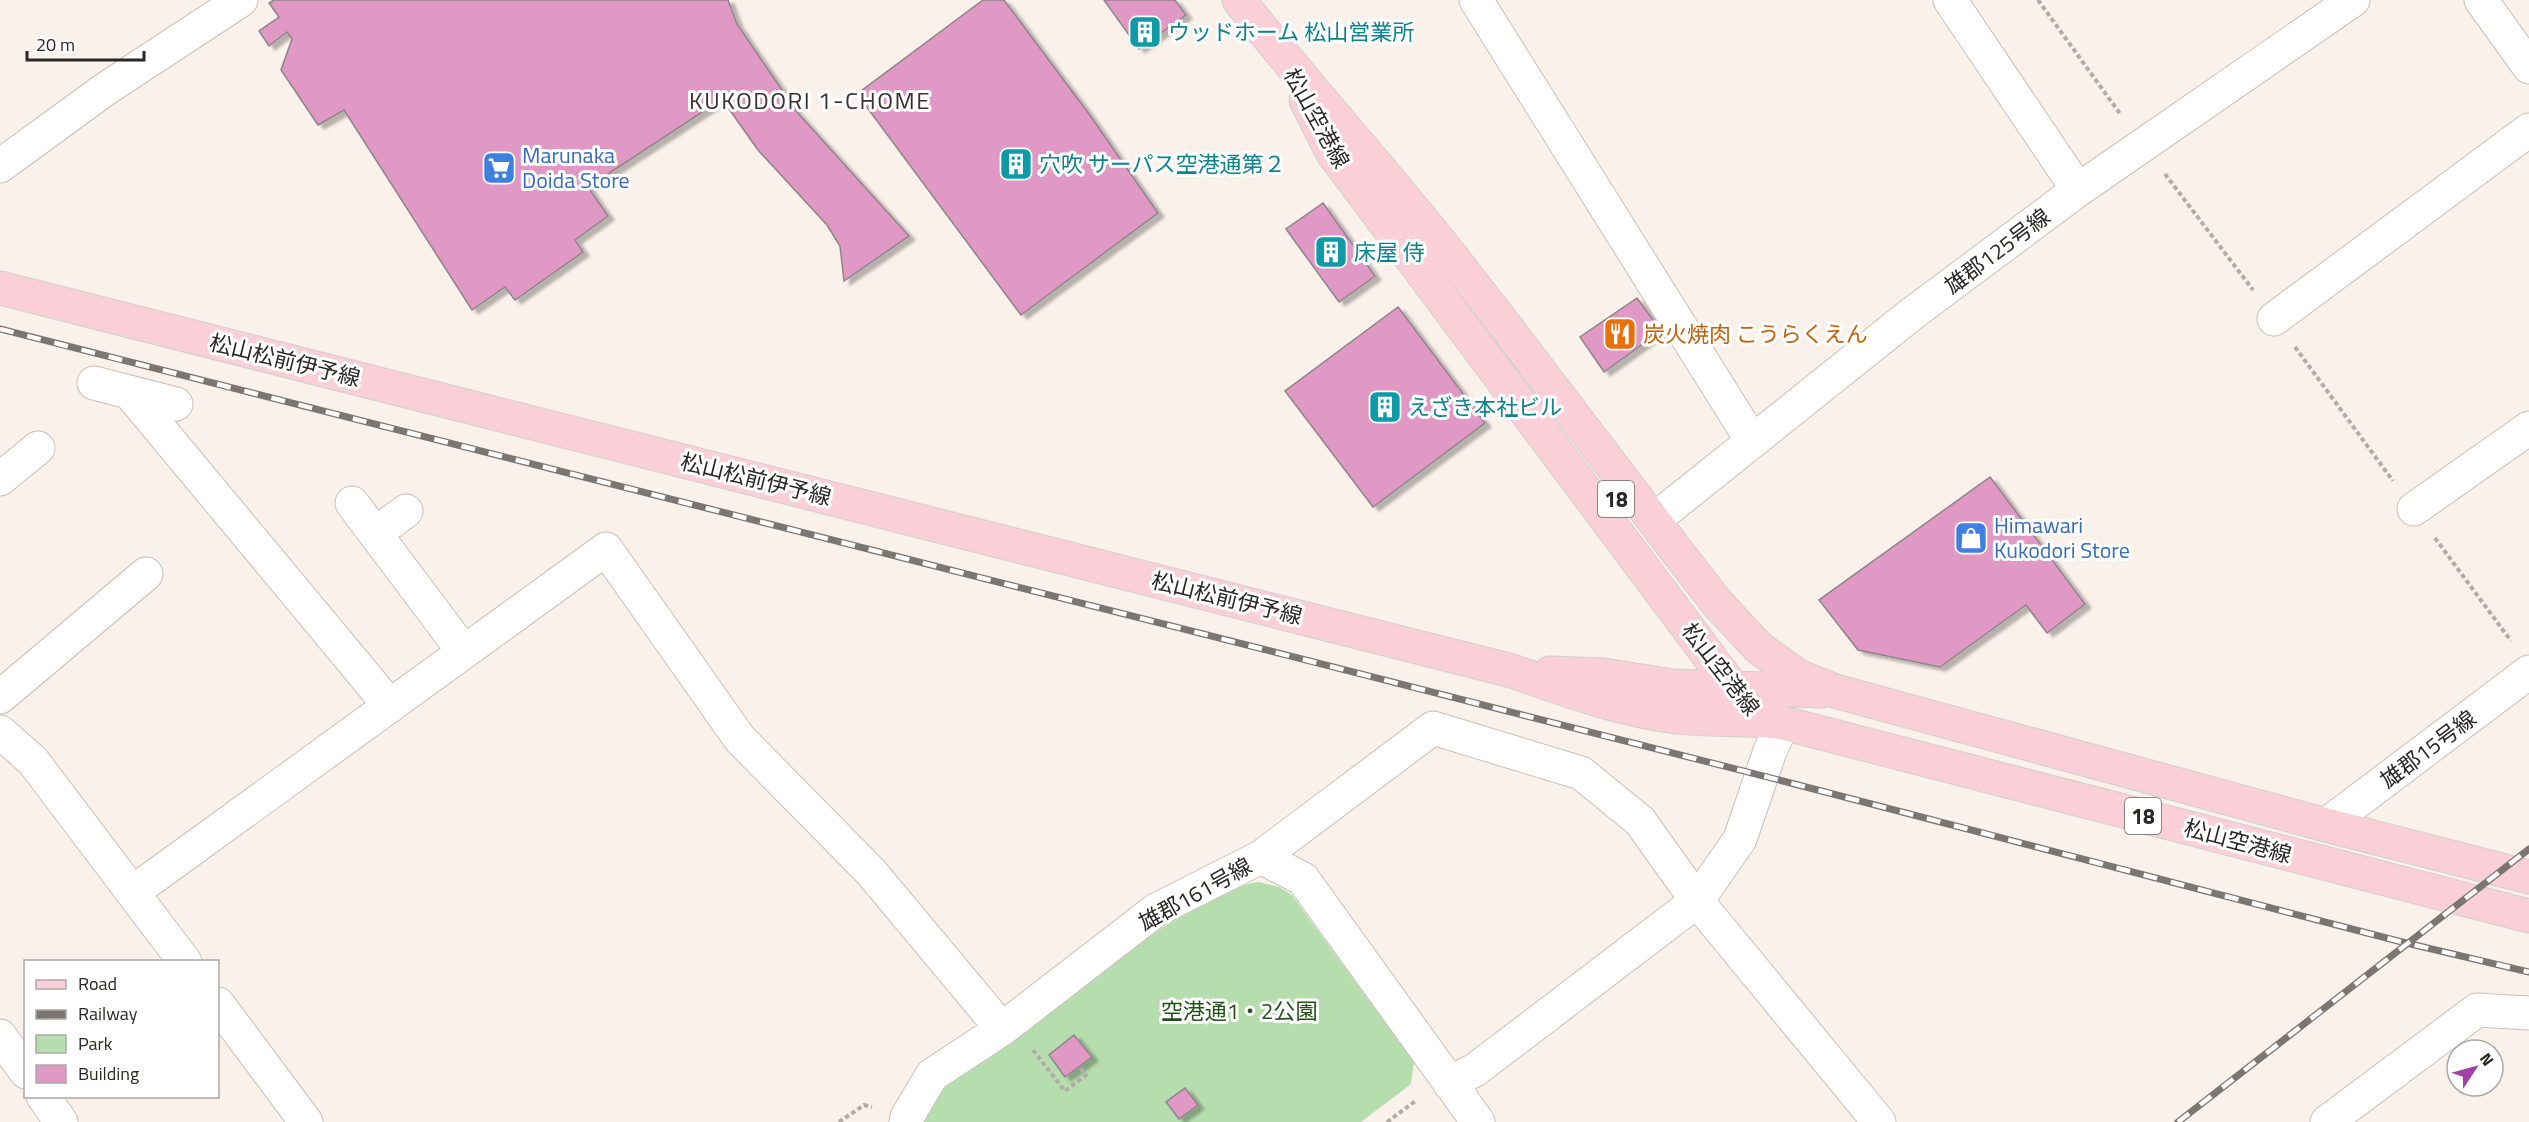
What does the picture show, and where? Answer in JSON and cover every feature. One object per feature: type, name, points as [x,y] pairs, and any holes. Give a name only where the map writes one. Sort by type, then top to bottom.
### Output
[{"type":"main road","name":"松山空港線","points":[[1239,0],[1285,60],[1355,138],[1488,304],[1640,531]]},
{"type":"main road","name":"松山空港線","points":[[1285,60],[1332,152],[1640,531],[1717,603],[1752,641],[1796,682],[2326,825],[2529,876]]},
{"type":"main road","name":"松山松前伊予線","points":[[0,288],[1512,670],[1599,701],[1675,702],[1769,721]]},
{"type":"main road","name":"18","points":[[1640,531],[1707,637],[1725,661],[1733,685],[1796,682]]},
{"type":"main road","points":[[1707,637],[1700,670],[1675,702],[1702,708],[1733,685],[1769,721],[1796,682]]},
{"type":"main road","name":"松山空港線","points":[[1769,721],[2529,916]]},
{"type":"main road","points":[[2303,858],[2326,825]]},
{"type":"street","points":[[0,166],[104,90],[241,0]]},
{"type":"street","points":[[1476,0],[1751,439]]},
{"type":"street","points":[[1950,0],[2078,190]]},
{"type":"street","name":"雄郡125号線","points":[[1640,531],[1751,439],[1913,313],[2078,190],[2353,0]]},
{"type":"street","points":[[2481,0],[2529,67]]},
{"type":"street","points":[[2274,319],[2529,130]]},
{"type":"street","points":[[93,383],[176,404]]},
{"type":"street","points":[[129,392],[390,705]]},
{"type":"street","points":[[2414,508],[2529,428]]},
{"type":"street","points":[[0,479],[38,448]]},
{"type":"street","points":[[352,503],[464,652]]},
{"type":"street","points":[[375,534],[406,512]]},
{"type":"street","points":[[133,892],[606,549],[740,740],[871,873],[1002,1029]]},
{"type":"street","points":[[0,697],[146,574]]},
{"type":"street","name":"雄郡15号線","points":[[2326,825],[2529,672]]},
{"type":"street","points":[[1449,1083],[1475,1070],[1697,900],[1740,839],[1770,751],[1769,721]]},
{"type":"street","points":[[1261,857],[1433,728],[1581,773],[1640,821],[1697,900],[1879,1122]]},
{"type":"street","points":[[0,732],[33,761],[184,960]]},
{"type":"street","name":"雄郡161号線","points":[[906,1122],[932,1075],[1002,1029],[1156,910],[1261,857],[1303,879],[1478,1122]]},
{"type":"street","points":[[219,1005],[306,1122]]},
{"type":"street","points":[[2326,1122],[2477,1010],[2529,1013]]},
{"type":"street","points":[[0,1036],[24,1069]]},
{"type":"street","points":[[44,1098],[61,1122]]},
{"type":"path","points":[[1002,1029],[1019,1032],[1065,1091],[1086,1075],[1079,1066]]},
{"type":"green space","name":"空港通1・2公園","points":[[1259,882],[1279,887],[1292,895],[1414,1062],[1411,1084],[1361,1122],[920,1122],[934,1096],[1130,950],[1211,899]]},
{"type":"building","name":"Marunaka Doida Store","points":[[274,0],[728,0],[737,24],[797,112],[909,236],[844,281],[840,246],[827,225],[758,150],[722,99],[588,187],[608,216],[575,240],[583,252],[515,300],[505,287],[472,310],[344,110],[318,125],[281,70],[292,39],[287,32],[269,46],[259,31],[279,17],[269,3]]},
{"type":"building","name":"穴吹 サーパス空港通第２","points":[[983,0],[1004,0],[1089,114],[1158,213],[1021,315],[857,94]]},
{"type":"building","name":"ウッドホーム 松山営業所","points":[[1104,0],[1175,0],[1186,15],[1139,49]]},
{"type":"building","name":"床屋 侍","points":[[1323,203],[1375,276],[1339,302],[1286,229]]},
{"type":"building","name":"炭火焼肉 こうらくえん","points":[[1637,298],[1661,331],[1604,372],[1580,337]]},
{"type":"building","name":"えざき本社ビル","points":[[1398,307],[1485,423],[1373,507],[1285,391]]},
{"type":"building","name":"Himawari Kukodori Store","points":[[1990,477],[2085,604],[2047,633],[2026,605],[1940,667],[1858,650],[1819,600]]},
{"type":"building","points":[[1074,1035],[1092,1057],[1065,1077],[1049,1055]]},
{"type":"building","points":[[1185,1088],[1198,1105],[1179,1119],[1166,1102]]},
{"type":"railway","points":[[0,329],[1783,781],[2398,941],[2529,972]]},
{"type":"railway","points":[[2178,1122],[2529,849]]},
{"type":"place","name":"ウッドホーム 松山営業所","points":[[1145,32]]},
{"type":"place","name":"穴吹 サーパス空港通第２","points":[[1016,164]]},
{"type":"place","name":"Marunaka Doida Store","points":[[499,168]]},
{"type":"place","name":"床屋 侍","points":[[1331,252]]},
{"type":"place","name":"炭火焼肉 こうらくえん","points":[[1620,334]]},
{"type":"place","name":"えざき本社ビル","points":[[1385,407]]},
{"type":"place","name":"Himawari Kukodori Store","points":[[1971,538]]},
{"type":"district","name":"KUKODORI 1-CHOME","points":[[810,100]]}]
